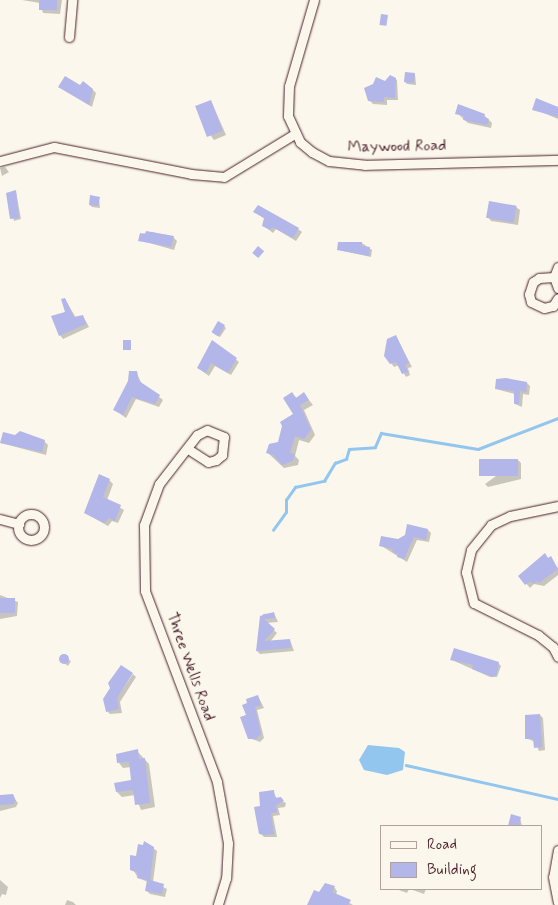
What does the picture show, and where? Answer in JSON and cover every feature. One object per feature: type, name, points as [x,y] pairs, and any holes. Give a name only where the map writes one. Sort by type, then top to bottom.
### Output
[{"type":"street","points":[[69,37],[72,0]]},
{"type":"street","name":"Maywood Road","points":[[314,0],[289,86],[288,116],[300,142],[312,152],[329,161],[347,164],[558,160]]},
{"type":"street","points":[[0,161],[54,147],[191,174],[224,177],[296,133]]},
{"type":"street","points":[[558,266],[554,277],[558,288]]},
{"type":"street","points":[[554,277],[539,278],[531,286],[529,294],[531,302],[544,308],[554,306],[558,298]]},
{"type":"street","name":"Three Wells Road","points":[[188,449],[174,461],[159,484],[144,526],[146,591],[217,782],[228,843],[226,878],[218,905]]},
{"type":"street","points":[[558,506],[510,516],[491,525],[471,550],[466,572],[474,603],[538,635],[552,647],[558,657]]},
{"type":"street","points":[[0,518],[19,524]]},
{"type":"street","points":[[558,850],[552,877],[558,902]]},
{"type":"water","points":[[368,745],[399,748],[405,752],[403,770],[387,775],[364,770],[359,760]]},
{"type":"building","points":[[39,0],[57,0],[57,10],[39,10]]},
{"type":"building","points":[[381,14],[388,15],[386,26],[379,25]]},
{"type":"building","points":[[405,72],[415,73],[414,83],[404,82]]},
{"type":"building","points":[[390,75],[396,78],[395,98],[384,97],[384,102],[368,101],[364,88],[373,84],[376,77],[385,81]]},
{"type":"building","points":[[65,76],[80,85],[83,81],[93,89],[89,105],[58,87]]},
{"type":"building","points":[[536,98],[558,107],[558,117],[532,110]]},
{"type":"building","points":[[211,100],[223,131],[207,137],[195,106]]},
{"type":"building","points":[[458,104],[485,114],[484,117],[489,119],[487,125],[463,120],[464,116],[455,114]]},
{"type":"building","points":[[16,190],[19,218],[10,219],[6,193]]},
{"type":"building","points":[[90,195],[100,197],[98,206],[89,205]]},
{"type":"building","points":[[489,201],[517,206],[514,223],[486,218]]},
{"type":"building","points":[[258,205],[299,228],[293,238],[272,227],[270,230],[262,226],[264,218],[253,212]]},
{"type":"building","points":[[146,231],[174,236],[171,247],[138,241],[140,233],[145,234]]},
{"type":"building","points":[[338,242],[362,242],[362,246],[370,247],[369,256],[337,250]]},
{"type":"building","points":[[258,246],[264,251],[258,258],[252,253]]},
{"type":"building","points":[[65,298],[74,317],[83,315],[86,324],[59,336],[51,316],[65,312],[61,299]]},
{"type":"building","points":[[218,321],[225,325],[218,336],[212,332]]},
{"type":"building","points":[[396,335],[409,363],[405,365],[408,372],[402,374],[396,362],[390,364],[384,356],[387,339]]},
{"type":"building","points":[[123,340],[131,340],[131,350],[123,350]]},
{"type":"building","points":[[212,340],[237,358],[228,373],[211,363],[206,373],[197,368]]},
{"type":"building","points":[[129,371],[137,371],[139,381],[160,395],[155,404],[132,397],[123,415],[113,410],[128,381]]},
{"type":"building","points":[[506,378],[527,382],[526,392],[520,391],[519,404],[514,404],[514,391],[495,389],[496,379]]},
{"type":"building","points":[[292,392],[296,398],[304,392],[309,400],[300,405],[311,430],[304,439],[295,436],[290,453],[295,454],[293,461],[282,465],[273,455],[266,453],[269,444],[278,442],[282,426],[280,422],[293,414],[283,398]]},
{"type":"building","points":[[20,431],[45,440],[42,452],[0,443],[3,432],[15,435]]},
{"type":"building","points":[[479,459],[518,459],[518,476],[479,476]]},
{"type":"building","points":[[99,474],[110,479],[103,497],[121,505],[115,521],[109,518],[104,523],[84,513]]},
{"type":"building","points":[[407,524],[428,529],[426,540],[414,537],[404,559],[397,557],[398,554],[392,552],[393,549],[379,546],[381,536],[398,539],[405,535]]},
{"type":"building","points":[[545,553],[548,558],[551,556],[558,569],[539,583],[538,581],[533,584],[531,581],[525,585],[518,576]]},
{"type":"building","points":[[0,598],[15,598],[15,613],[0,613]]},
{"type":"building","points":[[274,612],[275,618],[264,619],[275,629],[264,641],[290,639],[291,648],[256,651],[260,616]]},
{"type":"building","points":[[454,648],[499,662],[497,674],[493,677],[472,669],[473,665],[450,660]]},
{"type":"building","points":[[64,654],[69,659],[64,664],[59,659]]},
{"type":"building","points":[[121,665],[133,673],[117,698],[119,709],[106,712],[103,699],[110,688],[108,683]]},
{"type":"building","points":[[258,695],[261,705],[255,707],[261,734],[256,739],[248,739],[240,717],[246,715],[242,705],[247,703],[246,699]]},
{"type":"building","points":[[540,714],[542,747],[534,748],[533,739],[525,739],[525,715]]},
{"type":"building","points":[[138,749],[139,759],[145,758],[150,803],[135,805],[133,790],[116,792],[114,783],[131,780],[129,762],[117,763],[116,754]]},
{"type":"building","points":[[274,790],[275,798],[281,797],[284,801],[276,805],[277,812],[271,813],[274,834],[259,834],[254,807],[260,806],[259,792]]},
{"type":"building","points":[[13,794],[16,801],[13,804],[0,805],[0,795]]},
{"type":"building","points":[[511,814],[521,817],[519,825],[508,825]]},
{"type":"building","points":[[144,841],[154,847],[150,880],[164,884],[162,894],[145,891],[147,880],[137,878],[138,873],[130,870],[130,855],[136,856],[138,844],[143,845]]},
{"type":"building","points":[[325,883],[335,886],[332,892],[351,900],[348,905],[307,905],[314,890],[319,892]]},
{"type":"waterway","points":[[273,530],[286,512],[286,500],[295,487],[324,481],[335,463],[346,459],[349,449],[375,447],[381,433],[478,449],[558,418]]},
{"type":"waterway","points":[[406,765],[558,799]]}]
